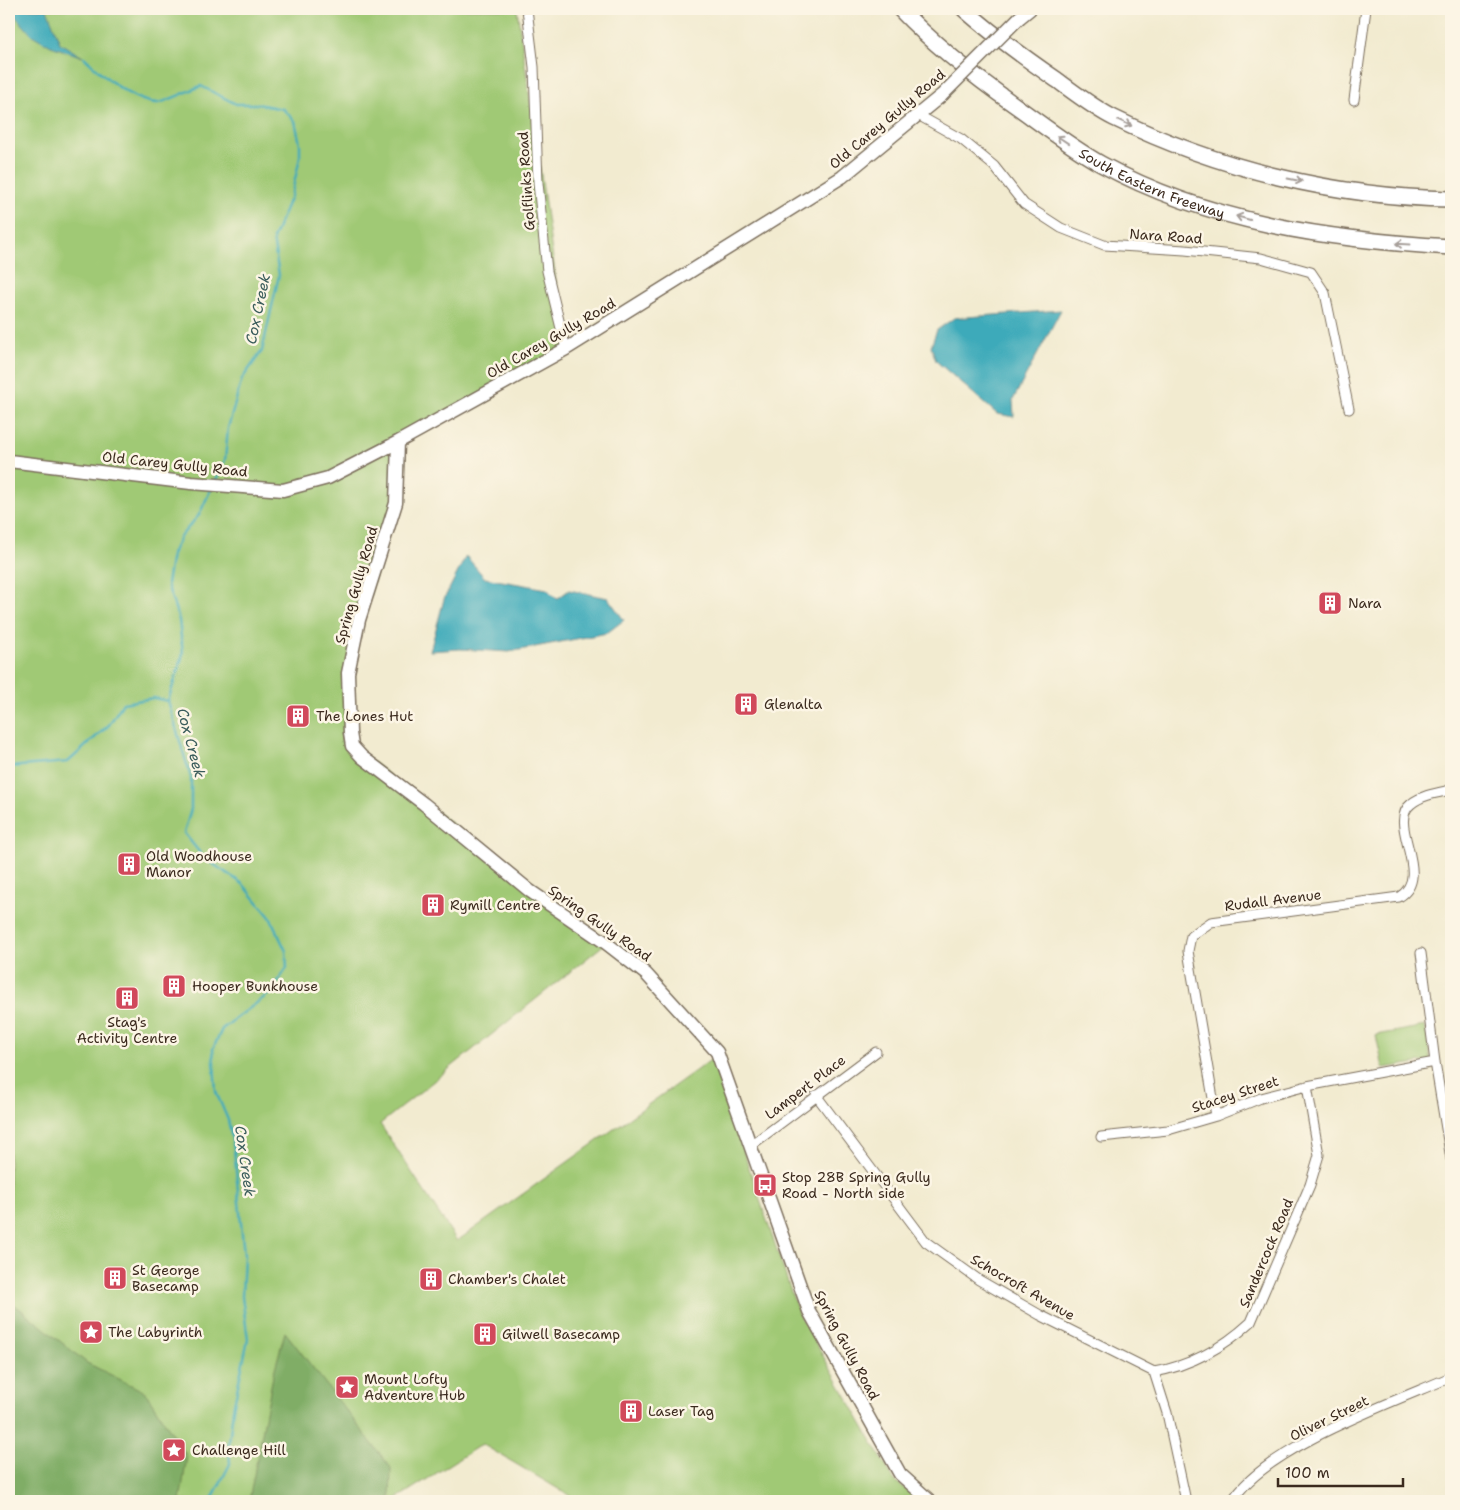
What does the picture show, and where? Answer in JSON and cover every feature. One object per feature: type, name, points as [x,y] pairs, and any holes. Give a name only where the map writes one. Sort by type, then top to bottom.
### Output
[{"type":"highway","name":"South Eastern Freeway","points":[[900,9],[988,86],[1066,142],[1100,163],[1159,192],[1210,210],[1277,228],[1384,243],[1451,247]]},
{"type":"highway","points":[[964,9],[1026,58],[1112,117],[1212,158],[1274,176],[1368,193],[1451,199]]},
{"type":"main road","name":"Old Carey Gully Road","points":[[9,461],[213,485],[283,490],[328,478],[398,442],[566,349],[842,177],[942,95],[1030,9]]},
{"type":"main road","name":"Spring Gully Road","points":[[398,442],[396,504],[359,620],[348,674],[352,746],[362,757],[424,804],[530,891],[646,974],[717,1052],[809,1311],[900,1474],[930,1501]]},
{"type":"street","name":"Golflinks Road","points":[[527,9],[534,67],[538,183],[547,271],[566,349]]},
{"type":"street","points":[[1354,100],[1366,9]]},
{"type":"street","name":"Nara Road","points":[[918,115],[960,139],[994,166],[1024,204],[1061,228],[1104,246],[1185,250],[1261,258],[1312,272],[1325,292],[1350,408]]},
{"type":"street","name":"Rudall Avenue","points":[[1216,1116],[1188,951],[1191,936],[1211,922],[1399,898],[1407,892],[1413,880],[1404,817],[1409,805],[1430,794],[1451,790]]},
{"type":"street","points":[[1421,953],[1435,1062],[1448,1116],[1451,1159]]},
{"type":"street","name":"Lampert Place","points":[[750,1146],[876,1052]]},
{"type":"street","name":"Stacey Street","points":[[1101,1137],[1168,1130],[1216,1116],[1261,1098],[1307,1086],[1435,1062]]},
{"type":"street","name":"Sandercock Road","points":[[1154,1372],[1176,1369],[1234,1337],[1251,1322],[1310,1185],[1318,1156],[1307,1086]]},
{"type":"street","name":"Schocroft Avenue","points":[[816,1095],[926,1242],[979,1280],[1040,1314],[1154,1372]]},
{"type":"street","points":[[1154,1372],[1166,1413],[1186,1501]]},
{"type":"street","name":"Oliver Street","points":[[1232,1501],[1252,1476],[1310,1440],[1451,1377]]},
{"type":"green space","points":[[9,9],[517,9],[566,349],[398,442],[396,503],[348,673],[352,746],[606,943],[380,1124],[457,1241],[712,1059],[798,1312],[894,1480],[920,1501],[579,1501],[482,1444],[393,1501],[9,1501]]},
{"type":"green space","points":[[1425,1026],[1431,1061],[1383,1068],[1376,1035]]},
{"type":"green space","points":[[9,1300],[87,1363],[145,1392],[187,1456],[180,1501],[9,1501]]},
{"type":"green space","points":[[285,1332],[391,1468],[390,1501],[249,1501],[273,1376]]},
{"type":"water","points":[[9,9],[47,9],[60,43],[83,57],[51,46],[32,35]]},
{"type":"water","points":[[1061,310],[1013,400],[1014,417],[997,414],[936,361],[931,346],[937,330],[954,318]]},
{"type":"water","points":[[466,556],[485,578],[547,589],[557,599],[569,590],[608,598],[624,620],[607,633],[509,652],[460,649],[430,651],[444,599]]},
{"type":"waterway","name":"Cox Creek","points":[[84,57],[118,86],[148,102],[158,103],[201,86],[236,104],[257,104],[283,109],[295,121],[300,144],[300,158],[291,196],[273,239],[279,275],[262,351],[242,379],[228,428],[225,460],[216,480]]},
{"type":"waterway","name":"Cox Creek","points":[[211,489],[199,515],[180,537],[172,554],[167,584],[179,620],[183,654],[168,701],[191,778],[191,809],[184,833],[204,858],[243,884],[270,917],[286,951],[287,968],[270,993],[222,1029],[213,1049],[216,1092],[228,1120],[234,1149],[244,1255],[242,1297],[248,1339],[233,1409],[229,1443],[230,1464],[211,1501]]},
{"type":"waterway","points":[[9,767],[68,762],[109,725],[123,703],[154,698],[168,701]]},
{"type":"place","name":"Nara","points":[[1330,603]]},
{"type":"place","name":"Glenalta","points":[[746,704]]},
{"type":"place","name":"The Lones Hut","points":[[298,716]]},
{"type":"place","name":"Old Woodhouse Manor","points":[[129,864]]},
{"type":"place","name":"Rymill Centre","points":[[433,905]]},
{"type":"place","name":"Hooper Bunkhouse","points":[[174,986]]},
{"type":"place","name":"Stag's Activity Centre","points":[[127,998]]},
{"type":"place","name":"Stop 28B Spring Gully Road - North side","points":[[765,1185]]},
{"type":"place","name":"St George Basecamp","points":[[115,1278]]},
{"type":"place","name":"Chamber's Chalet","points":[[431,1279]]},
{"type":"place","name":"The Labyrinth","points":[[91,1332]]},
{"type":"place","name":"Gilwell Basecamp","points":[[485,1334]]},
{"type":"place","name":"Mount Lofty Adventure Hub","points":[[347,1387]]},
{"type":"place","name":"Laser Tag","points":[[631,1411]]},
{"type":"place","name":"Challenge Hill","points":[[174,1450]]}]
